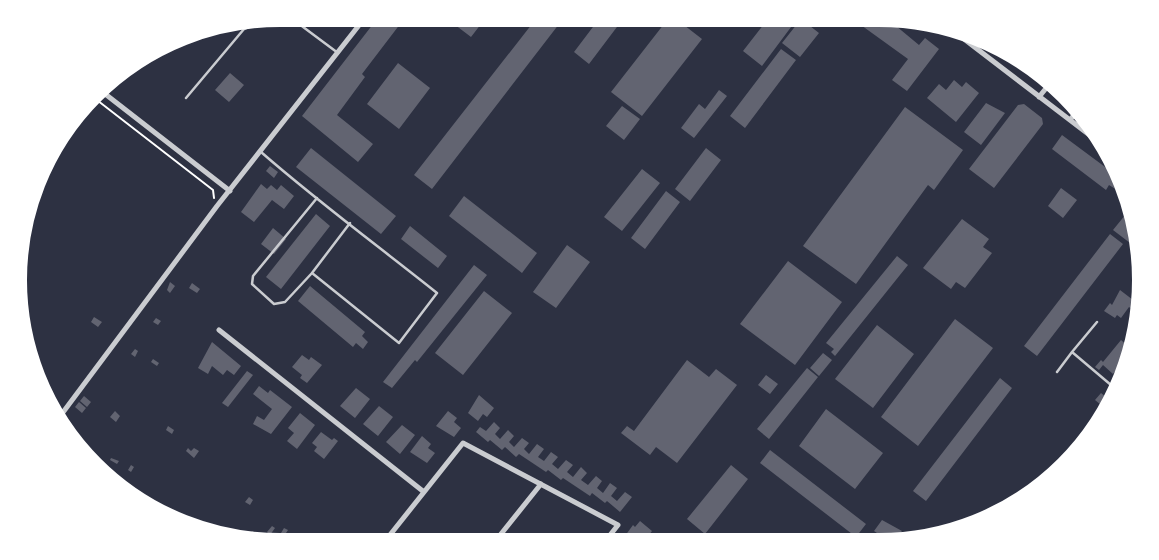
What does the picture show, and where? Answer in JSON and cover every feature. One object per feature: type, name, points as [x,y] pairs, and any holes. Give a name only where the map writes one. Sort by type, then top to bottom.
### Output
[{"type":"street","points":[[62,414],[218,206],[360,24]]},
{"type":"street","points":[[961,37],[1090,135]]},
{"type":"street","points":[[1040,97],[1048,87]]},
{"type":"street","points":[[105,93],[230,191]]},
{"type":"street","points":[[1070,120],[1075,114]]},
{"type":"street","points":[[220,330],[424,492]]},
{"type":"street","points":[[389,536],[463,442],[618,525],[609,536]]},
{"type":"street","points":[[499,536],[541,484]]},
{"type":"lane","points":[[299,24],[338,53]]},
{"type":"lane","points":[[186,98],[244,30],[255,25]]},
{"type":"lane","points":[[261,152],[437,293],[399,344],[312,273]]},
{"type":"lane","points":[[317,198],[252,276],[252,284],[274,304],[285,302],[312,273],[350,223]]},
{"type":"lane","points":[[1057,372],[1097,322]]},
{"type":"lane","points":[[1072,352],[1111,385],[1115,380]]},
{"type":"path","points":[[98,100],[213,190],[212,202],[218,206]]},
{"type":"building","points":[[373,24],[400,24],[362,74],[365,77],[337,115],[373,144],[358,162],[302,116]]},
{"type":"building","points":[[454,24],[481,24],[471,37]]},
{"type":"building","points":[[532,24],[559,24],[432,189],[414,175]]},
{"type":"building","points":[[595,24],[619,24],[589,64],[574,52]]},
{"type":"building","points":[[664,24],[683,24],[702,39],[642,116],[611,92]]},
{"type":"building","points":[[764,24],[793,24],[762,66],[743,51]]},
{"type":"building","points":[[797,24],[807,24],[819,33],[800,57],[782,43]]},
{"type":"building","points":[[859,24],[894,24],[919,45],[925,38],[939,49],[907,91],[892,80],[908,59]]},
{"type":"building","points":[[781,49],[796,60],[745,128],[730,116]]},
{"type":"building","points":[[398,63],[430,88],[399,129],[367,104]]},
{"type":"building","points":[[230,73],[244,85],[229,102],[215,90]]},
{"type":"building","points":[[954,80],[962,87],[966,82],[979,93],[956,122],[927,98],[939,84],[946,90]]},
{"type":"building","points":[[719,90],[727,96],[694,138],[681,128],[699,104],[705,109]]},
{"type":"building","points":[[986,103],[1005,113],[981,145],[964,132]]},
{"type":"building","points":[[1024,104],[1042,118],[1043,124],[994,188],[969,169],[1018,105]]},
{"type":"building","points":[[622,106],[640,119],[624,140],[606,126]]},
{"type":"building","points":[[905,107],[963,150],[934,190],[928,185],[856,284],[803,246]]},
{"type":"building","points":[[1062,135],[1111,171],[1118,188],[1117,190],[1109,185],[1106,190],[1052,149]]},
{"type":"building","points":[[311,148],[396,216],[381,234],[296,167]]},
{"type":"building","points":[[706,148],[721,160],[690,201],[675,189]]},
{"type":"building","points":[[270,166],[278,172],[274,178],[266,171]]},
{"type":"building","points":[[642,169],[660,183],[622,231],[604,217]]},
{"type":"building","points":[[261,184],[267,189],[271,185],[277,190],[281,185],[294,196],[284,209],[272,200],[254,222],[241,212]]},
{"type":"building","points":[[1061,188],[1077,200],[1063,218],[1048,206]]},
{"type":"building","points":[[666,191],[680,202],[645,249],[631,238]]},
{"type":"building","points":[[464,196],[537,253],[522,273],[449,216]]},
{"type":"building","points":[[1127,213],[1132,241],[1130,243],[1113,230]]},
{"type":"building","points":[[316,214],[330,226],[281,289],[266,277]]},
{"type":"building","points":[[962,219],[989,239],[983,247],[992,253],[965,288],[956,282],[951,289],[923,268]]},
{"type":"building","points":[[410,226],[447,256],[438,268],[401,239]]},
{"type":"building","points":[[273,228],[286,239],[274,254],[261,244]]},
{"type":"building","points":[[1110,234],[1123,244],[1037,356],[1024,346]]},
{"type":"building","points":[[567,245],[590,262],[556,308],[533,292]]},
{"type":"building","points":[[897,256],[908,265],[835,356],[831,352],[834,349],[826,343]]},
{"type":"building","points":[[788,261],[842,302],[795,365],[740,324]]},
{"type":"building","points":[[474,265],[487,275],[417,362],[415,360],[392,388],[383,382]]},
{"type":"building","points":[[170,282],[175,286],[170,293],[167,290]]},
{"type":"building","points":[[192,283],[200,289],[197,293],[189,288]]},
{"type":"building","points":[[310,286],[365,332],[362,336],[368,342],[363,349],[356,343],[353,347],[298,301]]},
{"type":"building","points":[[1120,290],[1134,301],[1134,307],[1132,309],[1129,307],[1121,318],[1117,315],[1115,318],[1104,311],[1110,303],[1112,305]]},
{"type":"building","points":[[484,291],[512,313],[463,375],[435,353]]},
{"type":"building","points":[[94,317],[102,322],[98,327],[91,322]]},
{"type":"building","points":[[156,318],[161,321],[158,325],[153,322]]},
{"type":"building","points":[[955,319],[993,348],[918,446],[881,417]]},
{"type":"building","points":[[877,325],[914,354],[873,408],[835,379]]},
{"type":"building","points":[[1121,340],[1127,345],[1121,365],[1113,374],[1103,365],[1099,370],[1095,367],[1101,360],[1103,362]]},
{"type":"building","points":[[212,342],[241,366],[234,375],[227,370],[223,375],[212,366],[208,374],[198,368]]},
{"type":"building","points":[[135,349],[138,351],[135,357],[131,354]]},
{"type":"building","points":[[823,353],[832,360],[819,376],[810,368]]},
{"type":"building","points":[[302,355],[309,360],[311,357],[322,365],[307,383],[300,378],[302,375],[292,367]]},
{"type":"building","points":[[153,359],[159,363],[157,366],[151,362]]},
{"type":"building","points":[[687,360],[709,377],[716,369],[737,385],[677,463],[656,447],[650,455],[621,433],[627,426],[634,431]]},
{"type":"building","points":[[807,368],[818,377],[769,439],[757,429]]},
{"type":"building","points":[[247,371],[253,375],[228,407],[222,403]]},
{"type":"building","points":[[766,375],[778,384],[770,394],[758,385]]},
{"type":"building","points":[[1000,378],[1012,388],[926,501],[913,491]]},
{"type":"building","points":[[259,386],[268,393],[270,390],[292,407],[271,434],[253,424],[257,416],[264,420],[272,409],[253,394]]},
{"type":"building","points":[[356,388],[370,399],[355,418],[340,406]]},
{"type":"building","points":[[1101,393],[1107,398],[1102,406],[1095,400]]},
{"type":"building","points":[[479,395],[494,408],[487,417],[483,414],[478,421],[468,413]]},
{"type":"building","points":[[84,396],[91,402],[87,407],[80,401]]},
{"type":"building","points":[[79,402],[86,408],[82,413],[75,407]]},
{"type":"building","points":[[379,406],[393,417],[378,436],[363,424]]},
{"type":"building","points":[[826,409],[883,453],[855,489],[799,446]]},
{"type":"building","points":[[115,411],[120,416],[116,422],[110,417]]},
{"type":"building","points":[[448,411],[457,418],[454,422],[461,428],[454,437],[436,426]]},
{"type":"building","points":[[300,413],[315,425],[297,449],[287,441],[294,433],[288,428]]},
{"type":"building","points":[[494,422],[500,428],[495,434],[500,439],[508,430],[514,436],[509,442],[514,447],[522,438],[529,443],[524,449],[529,454],[537,444],[544,449],[538,457],[544,461],[551,452],[558,457],[552,464],[558,469],[566,460],[573,465],[567,472],[573,477],[581,467],[587,473],[581,480],[588,485],[596,476],[602,481],[597,488],[603,493],[610,483],[617,488],[611,496],[617,501],[625,492],[632,497],[620,512],[607,501],[605,503],[592,493],[590,496],[563,478],[561,480],[548,470],[546,472],[519,454],[516,457],[505,447],[502,450],[476,432],[480,427],[486,431]]},
{"type":"building","points":[[402,425],[415,435],[400,454],[386,442]]},
{"type":"building","points":[[168,426],[174,430],[172,434],[166,430]]},
{"type":"building","points":[[321,432],[332,440],[334,438],[338,441],[324,459],[314,451],[317,447],[312,443]]},
{"type":"building","points":[[422,436],[431,444],[428,448],[435,453],[427,463],[410,452]]},
{"type":"building","points":[[188,448],[191,451],[194,448],[199,451],[194,458],[186,451]]},
{"type":"building","points":[[770,450],[866,524],[857,536],[855,536],[760,463]]},
{"type":"building","points":[[111,458],[119,461],[117,464],[110,460]]},
{"type":"building","points":[[131,465],[134,467],[131,472],[128,470]]},
{"type":"building","points":[[731,465],[748,479],[705,534],[687,519]]},
{"type":"building","points":[[249,497],[253,500],[250,505],[245,502]]},
{"type":"building","points":[[882,520],[902,531],[898,536],[882,536],[874,531]]},
{"type":"building","points":[[640,521],[652,531],[648,536],[637,534],[636,536],[625,536],[633,525],[635,527]]},
{"type":"building","points":[[272,526],[275,528],[270,535],[267,532]]},
{"type":"building","points":[[284,528],[288,530],[284,536],[281,533]]}]
